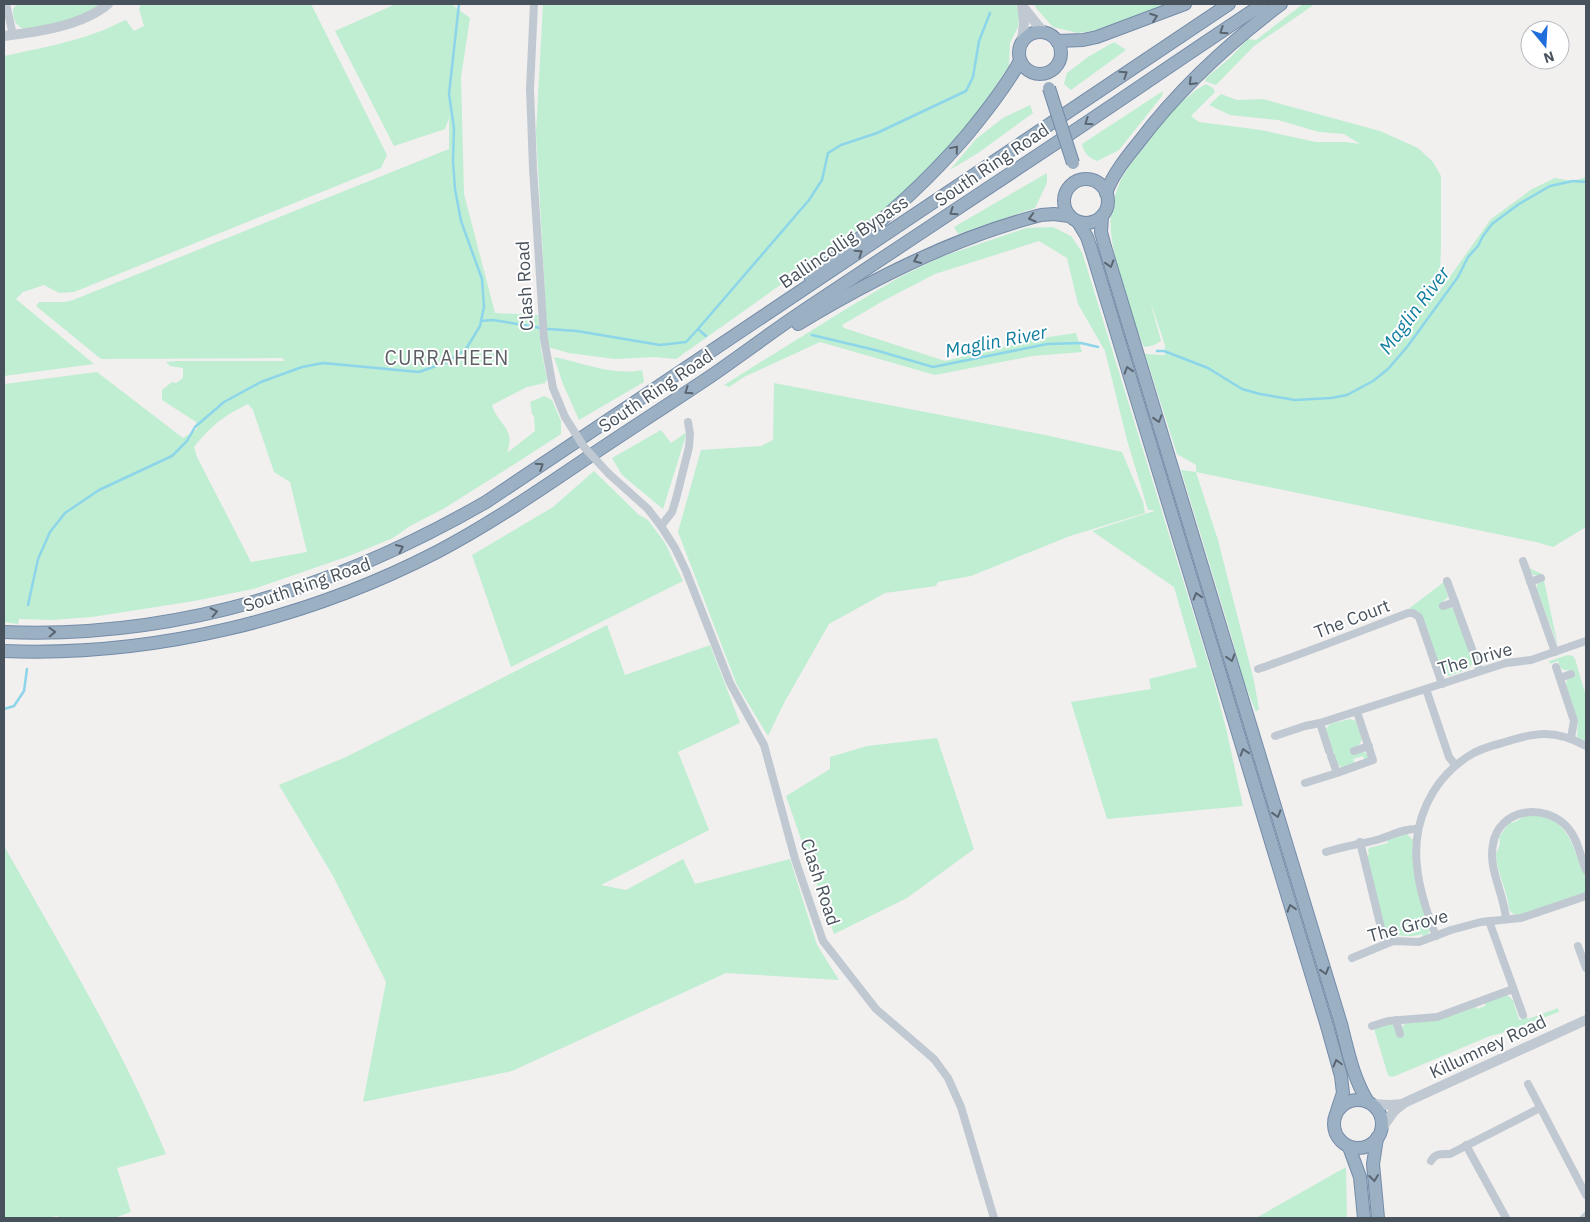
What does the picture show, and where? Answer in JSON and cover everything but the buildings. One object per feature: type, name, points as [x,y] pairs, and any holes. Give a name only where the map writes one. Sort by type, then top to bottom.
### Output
[{"type":"highway","points":[[1057,41],[1097,37],[1186,4]]},
{"type":"highway","name":"Ballincollig Bypass","points":[[702,358],[1229,4]]},
{"type":"highway","name":"South Ring Road","points":[[4,651],[74,650],[166,641],[251,623],[345,593],[407,567],[470,534],[550,483],[710,377],[804,310],[1263,4]]},
{"type":"highway","points":[[1281,4],[1241,35],[1172,102],[1129,154],[1106,193],[1107,205],[1102,216],[1101,232],[1336,1006],[1354,1074],[1359,1087],[1380,1115],[1379,1133],[1372,1164],[1378,1218]]},
{"type":"highway","points":[[702,358],[731,333],[845,250],[903,202],[944,162],[1000,94],[1020,61],[1019,48],[1022,41],[1032,34],[1049,34],[1057,41],[1060,59],[1052,69],[1049,88],[1073,163],[1085,179]]},
{"type":"highway","points":[[1020,61],[1049,88]]},
{"type":"highway","points":[[1032,73],[1039,74],[1052,69]]},
{"type":"highway","points":[[1073,163],[1072,176],[1064,198],[1066,210],[1087,237],[1092,252],[1328,1026],[1342,1085],[1342,1093],[1333,1124],[1334,1131],[1342,1143],[1356,1148],[1364,1147],[1379,1133]]},
{"type":"highway","points":[[1069,186],[1085,179],[1098,183],[1106,193]]},
{"type":"highway","points":[[710,377],[833,303],[923,257],[1029,218],[1054,214],[1091,222],[1102,216]]},
{"type":"highway","name":"South Ring Road","points":[[4,632],[106,629],[165,621],[246,605],[332,577],[409,544],[486,502],[702,358]]},
{"type":"highway","points":[[1337,1111],[1348,1102],[1354,1100],[1370,1103]]},
{"type":"highway","points":[[1349,1146],[1360,1177],[1364,1218]]},
{"type":"street","points":[[6,4],[8,35],[79,20],[91,16],[108,4]]},
{"type":"street","name":"Clash Road","points":[[534,4],[530,98],[533,168],[544,339],[553,388],[565,416],[584,447],[609,474],[638,499],[661,526],[686,571],[730,683],[764,745],[795,859],[824,941],[876,1009],[934,1059],[948,1078],[961,1107],[994,1218]]},
{"type":"street","points":[[1023,5],[1044,33]]},
{"type":"street","points":[[1022,41],[1023,5]]},
{"type":"street","points":[[661,526],[672,512],[676,499],[689,447],[690,434],[688,422]]},
{"type":"street","points":[[1523,561],[1555,652]]},
{"type":"street","points":[[1530,582],[1541,578]]},
{"type":"street","points":[[1447,581],[1480,671]]},
{"type":"street","points":[[1443,606],[1455,602]]},
{"type":"street","name":"The Court","points":[[1258,669],[1336,642],[1349,635],[1410,613],[1416,614],[1419,617],[1442,684]]},
{"type":"street","name":"The Drive","points":[[1455,765],[1449,757],[1426,689],[1510,662],[1531,660],[1586,641]]},
{"type":"street","points":[[1556,667],[1574,721],[1571,738]]},
{"type":"street","points":[[1560,678],[1571,674]]},
{"type":"street","points":[[1275,736],[1305,726],[1339,718],[1426,689]]},
{"type":"street","points":[[1305,783],[1372,762],[1373,759],[1357,712]]},
{"type":"street","points":[[1320,723],[1336,773]]},
{"type":"street","points":[[1436,936],[1422,897],[1416,854],[1418,829],[1431,793],[1455,765],[1476,752],[1520,737],[1548,733],[1571,738],[1586,746]]},
{"type":"street","points":[[1354,751],[1369,746]]},
{"type":"street","points":[[1506,919],[1504,901],[1491,858],[1496,833],[1511,817],[1533,810],[1547,813],[1559,819],[1574,837],[1586,870]]},
{"type":"street","points":[[1326,852],[1360,842],[1380,839],[1410,829],[1418,829]]},
{"type":"street","points":[[1360,842],[1385,944]]},
{"type":"street","name":"The Grove","points":[[1352,958],[1396,941],[1419,942],[1463,927],[1489,921],[1521,918],[1586,896]]},
{"type":"street","points":[[1489,921],[1523,1015]]},
{"type":"street","points":[[1578,946],[1586,968]]},
{"type":"street","points":[[1372,1026],[1396,1020],[1437,1017],[1513,989]]},
{"type":"street","points":[[1396,1020],[1400,1034]]},
{"type":"street","name":"Killumney Road","points":[[1379,1133],[1394,1111],[1404,1104],[1586,1020]]},
{"type":"street","points":[[1528,1084],[1586,1193]]},
{"type":"street","name":"Killumney Road","points":[[1370,1103],[1390,1106],[1404,1104]]},
{"type":"street","points":[[1431,1161],[1432,1158],[1439,1154],[1450,1154],[1540,1108]]},
{"type":"street","points":[[1466,1146],[1506,1218]]},
{"type":"green space","points":[[17,4],[103,4],[82,16],[50,25],[25,28],[20,27],[14,19],[13,9]]},
{"type":"green space","points":[[141,4],[311,4],[387,155],[381,168],[74,292],[59,293],[44,285],[23,292],[16,299],[94,364],[4,376],[4,56],[77,39],[126,20],[134,31],[144,26],[139,9]]},
{"type":"green space","points":[[396,4],[451,4],[470,18],[461,77],[464,194],[495,313],[538,315],[541,349],[547,379],[545,383],[527,387],[492,405],[508,432],[509,444],[507,453],[535,431],[534,416],[530,402],[544,396],[552,400],[561,421],[561,434],[443,509],[410,526],[393,538],[349,556],[253,589],[194,601],[92,617],[52,620],[19,619],[18,624],[4,622],[4,384],[97,372],[183,438],[197,429],[196,422],[162,400],[162,390],[172,382],[176,383],[183,378],[183,368],[170,366],[166,362],[284,361],[283,358],[101,359],[36,306],[39,302],[65,302],[73,300],[449,149],[449,118],[445,129],[394,146],[335,31]],"holes":[[[248,404],[253,410],[274,472],[290,482],[307,552],[251,562],[197,457],[194,447],[207,432],[231,413]]]},
{"type":"green space","points":[[543,4],[1016,4],[1019,13],[1018,27],[1010,43],[1009,66],[970,124],[892,206],[676,359],[655,357],[614,359],[569,353],[548,347],[536,133]]},
{"type":"green space","points":[[1034,4],[1170,4],[1097,30],[1078,33],[1053,27]]},
{"type":"green space","points":[[1303,4],[1315,4],[1254,46],[1216,85],[1205,81],[1248,39],[1256,40]]},
{"type":"green space","points":[[1114,42],[1126,50],[1071,90],[1064,84],[1067,73],[1088,57]]},
{"type":"green space","points":[[1206,84],[1213,88],[1215,92],[1191,116],[1199,122],[1261,130],[1316,142],[1360,144],[1344,134],[1319,132],[1278,120],[1230,115],[1209,105],[1221,94],[1237,100],[1263,99],[1380,131],[1418,148],[1433,162],[1441,176],[1439,292],[1491,219],[1532,189],[1555,178],[1573,181],[1586,177],[1586,527],[1553,547],[1196,472],[1196,465],[1177,454],[1145,354],[1165,355],[1165,345],[1150,300],[1161,341],[1145,347],[1126,298],[1112,244],[1111,227],[1113,203],[1124,174],[1162,123],[1189,95]]},
{"type":"green space","points":[[1163,91],[1162,96],[1119,150],[1097,161],[1087,154],[1082,144]]},
{"type":"green space","points":[[1030,105],[1033,113],[978,153],[950,170],[976,139],[1003,118]]},
{"type":"green space","points":[[1047,173],[1047,183],[1035,208],[958,234],[954,227]]},
{"type":"green space","points":[[1053,227],[1071,236],[1082,252],[1211,671],[1243,806],[1107,819],[1071,702],[1151,689],[1149,679],[1197,667],[1174,587],[1092,531],[1154,510],[1148,510],[1127,440],[1105,351],[1078,304],[1067,258],[1039,241],[935,274],[842,325],[844,328],[945,361],[1035,339],[1076,333],[1082,352],[1032,356],[935,375],[820,342],[744,377],[729,387],[724,385],[898,278],[941,257],[1026,228]]},
{"type":"green space","points":[[554,357],[609,370],[642,370],[644,382],[579,420],[563,384]]},
{"type":"green space","points":[[774,383],[1045,435],[1122,452],[1143,502],[1145,513],[1070,536],[971,576],[938,582],[936,586],[885,593],[829,624],[784,703],[768,736],[737,685],[678,532],[701,450],[761,446],[773,440]]},
{"type":"green space","points":[[661,430],[671,443],[687,432],[663,509],[622,475],[612,458]]},
{"type":"green space","points":[[1181,470],[1196,472],[1218,540],[1254,681],[1259,709],[1256,712],[1242,677]]},
{"type":"green space","points":[[594,471],[639,515],[648,520],[665,543],[683,581],[511,667],[472,555],[553,507]]},
{"type":"green space","points":[[1529,568],[1542,574],[1543,576],[1558,646],[1537,589],[1537,584],[1544,581],[1542,575],[1533,575]]},
{"type":"green space","points":[[1444,582],[1448,597],[1441,603],[1443,608],[1450,607],[1454,609],[1473,662],[1469,669],[1449,676],[1441,672],[1420,613],[1414,610],[1407,610]]},
{"type":"green space","points":[[607,625],[625,675],[710,645],[740,723],[678,752],[709,830],[601,885],[626,890],[683,859],[695,884],[790,859],[817,945],[839,980],[726,973],[512,1071],[363,1102],[386,982],[333,876],[279,785],[346,757]]},
{"type":"green space","points":[[1568,655],[1573,656],[1575,659],[1586,696],[1586,743],[1577,737],[1578,721],[1566,685],[1567,680],[1573,676],[1572,670],[1563,669],[1558,661],[1550,664],[1549,661]]},
{"type":"green space","points":[[1350,719],[1356,721],[1362,739],[1359,745],[1352,748],[1366,753],[1369,758],[1365,761],[1363,756],[1353,759],[1355,764],[1343,768],[1337,764],[1326,729],[1330,724]]},
{"type":"green space","points":[[937,738],[974,849],[907,898],[834,934],[786,796],[830,769],[830,757],[867,746]]},
{"type":"green space","points":[[1524,815],[1545,817],[1560,826],[1565,832],[1585,875],[1586,892],[1518,915],[1513,914],[1509,910],[1496,853],[1500,841],[1499,837],[1509,823],[1513,823]]},
{"type":"green space","points":[[1407,834],[1413,840],[1415,876],[1430,930],[1423,937],[1422,934],[1389,937],[1387,930],[1385,931],[1367,856],[1369,855],[1368,850],[1369,848],[1388,843],[1387,840]]},
{"type":"green space","points":[[4,846],[110,1036],[149,1114],[166,1154],[117,1168],[131,1212],[114,1218],[59,1218],[57,1216],[47,1218],[4,1218]]},
{"type":"green space","points":[[1507,995],[1513,1000],[1519,1020],[1527,1017],[1528,1019],[1558,1008],[1559,1012],[1490,1036],[1395,1076],[1391,1077],[1388,1075],[1374,1029],[1390,1024],[1402,1028],[1405,1023],[1440,1019],[1476,1007],[1477,1009],[1485,1006],[1485,1003]]},
{"type":"green space","points":[[1346,1167],[1347,1218],[1256,1218]]},
{"type":"waterway","points":[[28,605],[38,559],[50,532],[65,513],[99,490],[172,456],[187,441],[195,427],[224,402],[261,382],[302,367],[323,363],[419,372],[447,362],[466,349],[480,326],[484,307],[482,279],[461,221],[455,189],[453,161],[454,128],[449,94],[459,4]]},
{"type":"waterway","points":[[698,329],[809,200],[822,180],[828,153],[841,145],[877,133],[966,91],[973,77],[979,41],[990,13]]},
{"type":"waterway","name":"Maglin River","points":[[1157,351],[1164,351],[1208,368],[1242,389],[1260,394],[1295,400],[1347,395],[1373,381],[1388,369],[1407,347],[1458,277],[1468,257],[1478,246],[1492,224],[1519,204],[1550,186],[1573,181],[1586,182]]},
{"type":"waterway","name":"Maglin River","points":[[481,321],[493,320],[541,328]]},
{"type":"waterway","name":"Maglin River","points":[[548,329],[577,331],[660,345],[686,342],[698,329],[706,336]]},
{"type":"waterway","name":"Maglin River","points":[[812,335],[875,350],[933,367],[1047,344],[1081,343],[1098,347]]},
{"type":"waterway","points":[[4,709],[14,706],[24,691],[27,669]]},
{"type":"district","name":"CURRAHEEN","points":[[447,358]]}]
